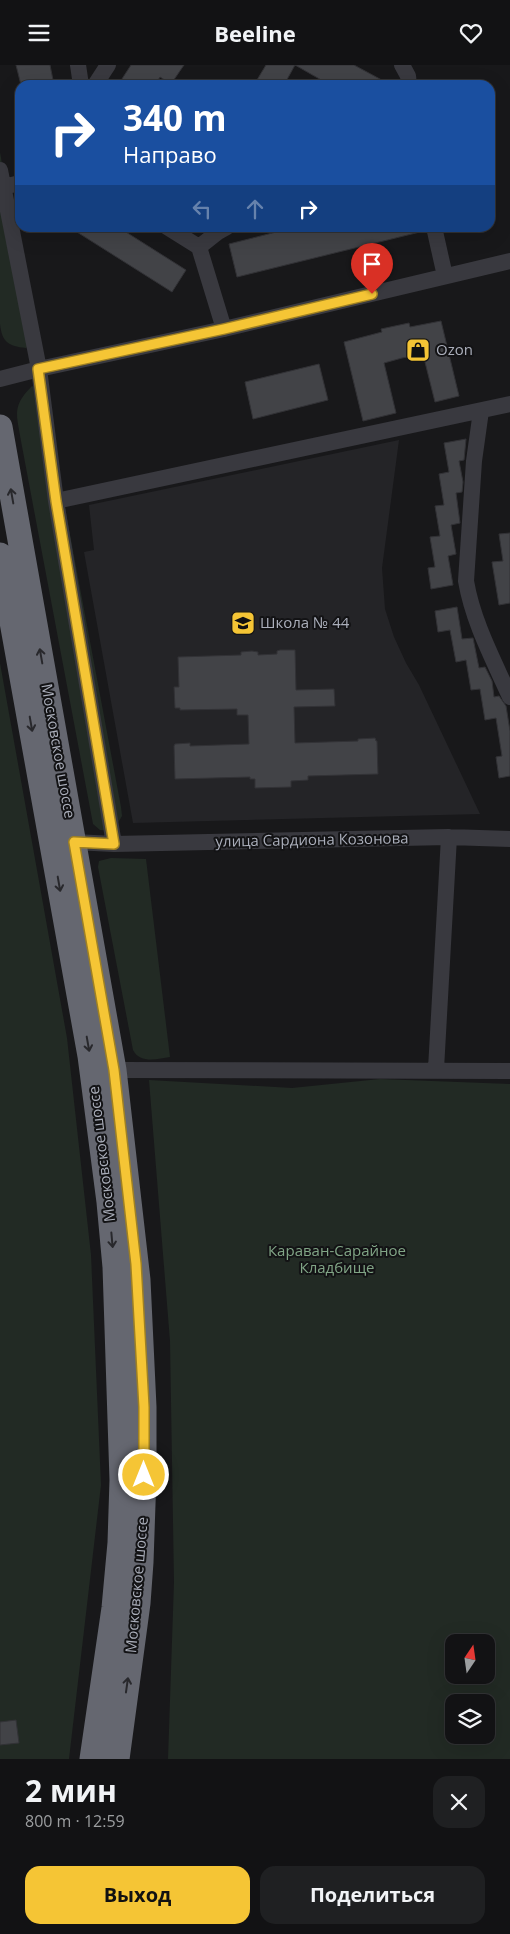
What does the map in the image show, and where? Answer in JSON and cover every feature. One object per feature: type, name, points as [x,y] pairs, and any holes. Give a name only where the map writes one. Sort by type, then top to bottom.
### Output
[{"type":"highway","name":"Московское шоссе","points":[[0,427],[114,1070],[138,1280],[144,1407],[141,1563],[138,1603],[116,1759]]},
{"type":"highway","name":"Московское шоссе","points":[[0,555],[90,1056],[109,1202],[114,1267],[122,1480],[120,1543],[114,1608],[92,1759]]},
{"type":"street","points":[[78,65],[80,80]]},
{"type":"street","points":[[98,80],[108,65]]},
{"type":"street","points":[[402,65],[408,80]]},
{"type":"street","points":[[0,169],[38,369],[56,501],[114,844]]},
{"type":"street","points":[[3,187],[15,184]]},
{"type":"street","points":[[175,232],[199,247],[224,329]]},
{"type":"street","points":[[199,247],[218,232]]},
{"type":"street","points":[[435,232],[445,276]]},
{"type":"street","points":[[0,379],[224,329],[510,261]]},
{"type":"street","points":[[56,501],[510,404]]},
{"type":"street","points":[[481,411],[473,471],[466,581],[469,600],[476,621],[510,697]]},
{"type":"street","points":[[436,1069],[449,837]]},
{"type":"street","name":"улица Сардиона Козонова","points":[[74,842],[114,844],[449,837],[510,839]]},
{"type":"street","points":[[114,1070],[436,1069],[510,1071]]},
{"type":"shaded area","name":"Школа № 44","points":[[399,440],[382,568],[385,609],[394,637],[406,663],[419,685],[480,814],[133,823],[84,552],[94,550],[89,505]]},
{"type":"green space","points":[[0,152],[29,320],[30,344],[26,348],[7,342],[2,335],[0,324]]},
{"type":"green space","points":[[32,386],[47,394],[45,401],[121,807],[122,816],[113,831],[100,830],[93,824],[21,441],[17,418],[18,406],[25,393]]},
{"type":"green space","points":[[0,663],[67,1038],[91,1255],[101,1485],[69,1759],[0,1759]]},
{"type":"green space","points":[[111,858],[146,859],[170,1057],[150,1060],[140,1057],[133,1050],[98,867],[99,861]]},
{"type":"green space","name":"Караван-Сарайное Кладбище","points":[[380,1079],[510,1084],[510,1759],[168,1759],[174,1582],[170,1341],[149,1080],[292,1088]]},
{"type":"building","points":[[16,65],[50,65],[53,80],[20,80]]},
{"type":"building","points":[[131,65],[184,65],[174,80],[165,80],[160,77],[158,80],[121,80]]},
{"type":"building","points":[[266,65],[295,65],[287,80],[257,80]]},
{"type":"building","points":[[295,65],[354,65],[382,80],[321,80]]},
{"type":"building","points":[[77,232],[126,232],[186,270],[172,292]]},
{"type":"building","points":[[276,232],[420,232],[237,277],[229,244]]},
{"type":"building","points":[[441,321],[459,396],[435,402],[423,354],[402,358],[384,363],[396,413],[363,421],[344,342],[382,332],[381,329],[409,323],[410,327]]},
{"type":"building","points":[[319,364],[328,400],[253,419],[245,382]]},
{"type":"building","points":[[466,439],[464,460],[459,461],[463,482],[462,492],[456,493],[460,523],[451,525],[456,554],[448,556],[453,585],[431,589],[428,568],[435,567],[430,537],[440,536],[435,506],[444,505],[439,474],[449,472],[444,443]]},
{"type":"building","points":[[510,533],[510,603],[499,605],[492,562],[503,561],[499,534]]},
{"type":"building","points":[[457,607],[462,639],[473,638],[479,668],[485,667],[492,681],[494,697],[499,696],[506,706],[510,731],[510,776],[499,778],[496,757],[502,756],[496,718],[485,720],[480,689],[471,690],[466,660],[456,662],[450,630],[438,632],[435,611]]},
{"type":"building","points":[[295,650],[296,690],[334,689],[335,706],[294,707],[295,743],[358,741],[358,739],[375,738],[377,741],[378,774],[308,776],[308,780],[291,781],[291,787],[255,788],[255,779],[250,779],[250,777],[175,779],[175,744],[190,743],[190,746],[249,744],[248,715],[237,715],[237,709],[180,710],[180,708],[175,708],[174,687],[179,687],[178,657],[241,655],[241,652],[252,651],[258,652],[258,655],[277,654],[277,651]]},
{"type":"building","points":[[16,1720],[19,1743],[0,1745],[0,1722]]},
{"type":"place","name":"Ozon","points":[[418,350]]},
{"type":"place","name":"Школа № 44","points":[[243,623]]},
{"type":"route","points":[[144,1475],[144,1407],[138,1280],[114,1070],[74,842],[114,844],[56,501],[38,369],[224,329],[372,294]]}]
